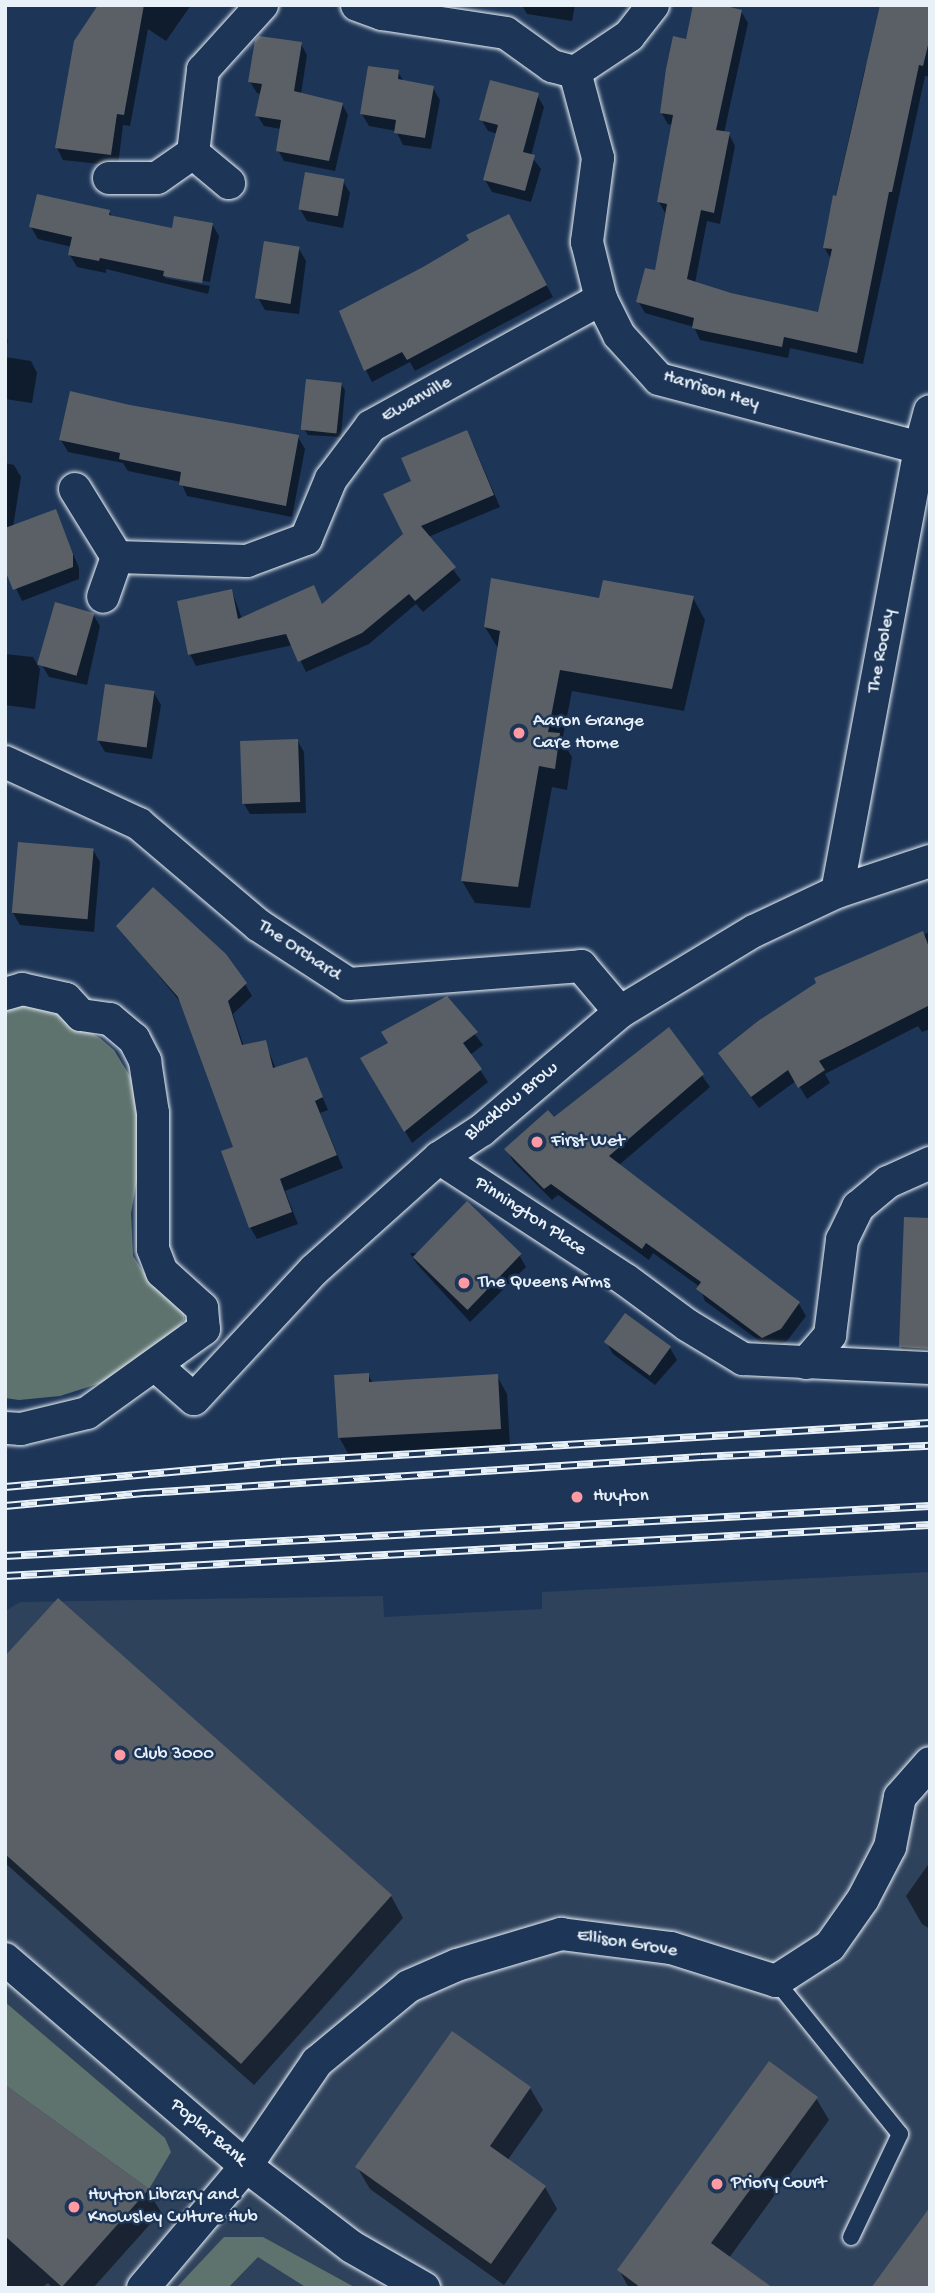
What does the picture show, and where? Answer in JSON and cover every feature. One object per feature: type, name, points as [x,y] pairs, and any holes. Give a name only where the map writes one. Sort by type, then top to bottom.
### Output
[{"type":"street","points":[[109,177],[157,177],[193,153],[203,70],[262,5]]},
{"type":"street","points":[[357,5],[382,14],[506,33],[552,66],[575,72],[629,36],[653,5]]},
{"type":"street","name":"Harrison Hey","points":[[575,72],[598,158],[587,242],[601,299],[619,335],[659,379],[920,448]]},
{"type":"street","points":[[193,153],[229,183]]},
{"type":"street","name":"Ewanville","points":[[117,557],[247,561],[306,539],[331,479],[371,426],[601,299]]},
{"type":"street","name":"The Rooley","points":[[837,892],[920,448],[930,411]]},
{"type":"street","points":[[75,489],[117,557],[103,597]]},
{"type":"street","name":"The Orchard","points":[[5,762],[139,824],[258,925],[349,984],[581,966],[620,1012]]},
{"type":"street","name":"Blacklow Brow","points":[[156,1366],[194,1399],[314,1270],[439,1158],[482,1130],[620,1012],[754,932],[837,892],[930,861]]},
{"type":"street","points":[[5,994],[22,989],[65,999],[81,1015],[110,1019],[134,1039],[145,1061],[154,1130],[153,1249],[162,1272],[202,1308],[204,1329],[87,1413],[21,1429],[5,1428]]},
{"type":"street","name":"Pinnington Place","points":[[439,1158],[626,1280],[687,1325],[743,1359],[930,1368]]},
{"type":"street","points":[[806,1363],[830,1335],[842,1240],[858,1207],[888,1182],[930,1163]]},
{"type":"street","points":[[776,1981],[830,1946],[856,1908],[890,1847],[900,1797],[930,1763]]},
{"type":"street","name":"Ellison Grove","points":[[143,2288],[246,2166],[317,2062],[409,1986],[457,1965],[561,1934],[671,1948],[776,1981]]},
{"type":"street","name":"Poplar Bank","points":[[5,1959],[246,2166],[352,2247],[424,2288]]},
{"type":"lane","points":[[776,1981],[900,2134],[851,2237]]},
{"type":"shaded area","points":[[930,1572],[930,2288],[5,2288],[5,1611],[20,1602],[383,1596],[384,1617],[542,1609],[542,1592]]},
{"type":"green space","points":[[17,1004],[52,1010],[100,1038],[114,1050],[133,1081],[138,1096],[138,1175],[131,1213],[133,1256],[151,1283],[184,1313],[184,1320],[169,1341],[107,1381],[60,1396],[19,1400],[5,1398],[5,1008]]},
{"type":"green space","points":[[5,2002],[165,2138],[171,2152],[149,2189],[5,2085]]},
{"type":"green space","points":[[224,2237],[263,2237],[356,2288],[307,2288],[258,2257],[228,2288],[176,2288]]},
{"type":"building","points":[[98,5],[144,5],[124,115],[117,114],[111,155],[55,148],[74,41]]},
{"type":"building","points":[[693,5],[722,5],[742,10],[716,130],[730,132],[714,213],[701,210],[687,279],[731,293],[818,312],[832,249],[823,248],[833,195],[836,196],[880,5],[930,5],[930,37],[923,66],[919,65],[892,192],[889,192],[857,353],[784,337],[782,347],[709,332],[692,328],[694,318],[636,302],[645,268],[655,270],[667,204],[657,202],[673,115],[660,113],[666,69],[673,36],[686,39]]},
{"type":"building","points":[[259,36],[302,42],[294,91],[343,103],[329,161],[276,151],[281,120],[255,116],[262,84],[248,82],[255,40]]},
{"type":"building","points":[[368,66],[399,70],[398,79],[434,86],[425,138],[394,133],[396,120],[360,114]]},
{"type":"building","points":[[490,80],[539,93],[523,152],[535,155],[525,191],[483,180],[498,125],[479,120]]},
{"type":"building","points":[[305,172],[344,179],[338,216],[298,209]]},
{"type":"building","points":[[37,194],[110,210],[109,215],[172,228],[174,216],[213,223],[202,283],[163,276],[164,271],[100,258],[99,261],[68,255],[72,237],[29,227]]},
{"type":"building","points":[[509,214],[547,285],[407,360],[402,352],[364,371],[339,311],[423,267],[469,240],[466,235]]},
{"type":"building","points":[[264,241],[300,247],[290,304],[255,298]]},
{"type":"building","points":[[306,379],[342,383],[336,433],[301,430]]},
{"type":"building","points":[[70,391],[130,405],[299,435],[286,506],[179,485],[181,472],[119,459],[120,453],[59,440]]},
{"type":"building","points":[[467,430],[494,495],[421,526],[456,567],[415,601],[409,594],[362,633],[298,662],[286,634],[188,655],[177,601],[232,589],[238,619],[314,585],[322,604],[403,534],[383,494],[411,481],[401,458]]},
{"type":"building","points":[[56,509],[73,554],[73,567],[13,590],[5,570],[5,528]]},
{"type":"building","name":"Aaron Grange Care Home","points":[[491,578],[599,598],[603,580],[694,596],[672,689],[560,670],[548,732],[560,733],[555,769],[539,766],[518,887],[461,881],[500,631],[484,627]]},
{"type":"building","points":[[55,602],[94,613],[76,676],[37,664]]},
{"type":"building","points":[[105,684],[155,691],[147,747],[97,740]]},
{"type":"building","points":[[298,739],[300,802],[242,804],[240,741]]},
{"type":"building","points":[[18,842],[94,849],[88,919],[12,913]]},
{"type":"building","points":[[153,887],[226,954],[247,983],[228,1001],[242,1045],[266,1040],[273,1068],[307,1057],[323,1097],[315,1101],[337,1155],[280,1179],[292,1212],[249,1228],[221,1151],[233,1147],[178,997],[116,926]]},
{"type":"building","points":[[923,931],[930,950],[930,1005],[819,1061],[825,1070],[798,1088],[788,1070],[751,1097],[718,1053],[758,1021],[816,983],[814,978]]},
{"type":"building","points":[[447,996],[478,1032],[463,1043],[482,1069],[404,1132],[360,1058],[388,1043],[381,1032]]},
{"type":"building","points":[[669,1027],[704,1074],[609,1156],[800,1302],[781,1329],[762,1338],[696,1289],[701,1282],[646,1243],[642,1249],[551,1184],[544,1189],[504,1149],[548,1110],[554,1117]]},
{"type":"building","name":"The Queens Arms","points":[[467,1201],[522,1254],[467,1310],[413,1257]]},
{"type":"building","points":[[904,1217],[930,1218],[930,1349],[899,1347]]},
{"type":"building","points":[[625,1313],[671,1347],[650,1376],[604,1342]]},
{"type":"building","points":[[369,1373],[369,1382],[498,1374],[501,1429],[338,1438],[334,1375]]},
{"type":"building","name":"Club 3000","points":[[58,1598],[392,1895],[241,2064],[5,1854],[5,1656]]},
{"type":"building","points":[[452,2031],[531,2087],[490,2146],[546,2186],[491,2264],[355,2167]]},
{"type":"building","name":"Priory Court","points":[[769,2061],[818,2097],[711,2243],[773,2288],[641,2288],[617,2270]]},
{"type":"building","points":[[5,2085],[149,2189],[62,2287],[5,2236]]},
{"type":"building","points":[[930,2207],[930,2288],[871,2288]]},
{"type":"railway","points":[[5,1487],[281,1462],[930,1423]]},
{"type":"railway","points":[[5,1506],[146,1493],[701,1457],[930,1446]]},
{"type":"railway","points":[[5,1556],[930,1506]]},
{"type":"railway","points":[[5,1576],[930,1525]]},
{"type":"place","name":"Aaron Grange Care Home","points":[[519,733]]},
{"type":"place","name":"First Wet","points":[[537,1142]]},
{"type":"place","name":"The Queens Arms","points":[[464,1283]]},
{"type":"place","name":"Huyton","points":[[577,1497]]},
{"type":"place","name":"Club 3000","points":[[120,1755]]},
{"type":"place","name":"Priory Court","points":[[717,2184]]},
{"type":"place","name":"Huyton Library and Knowsley Culture Hub","points":[[74,2207]]}]
